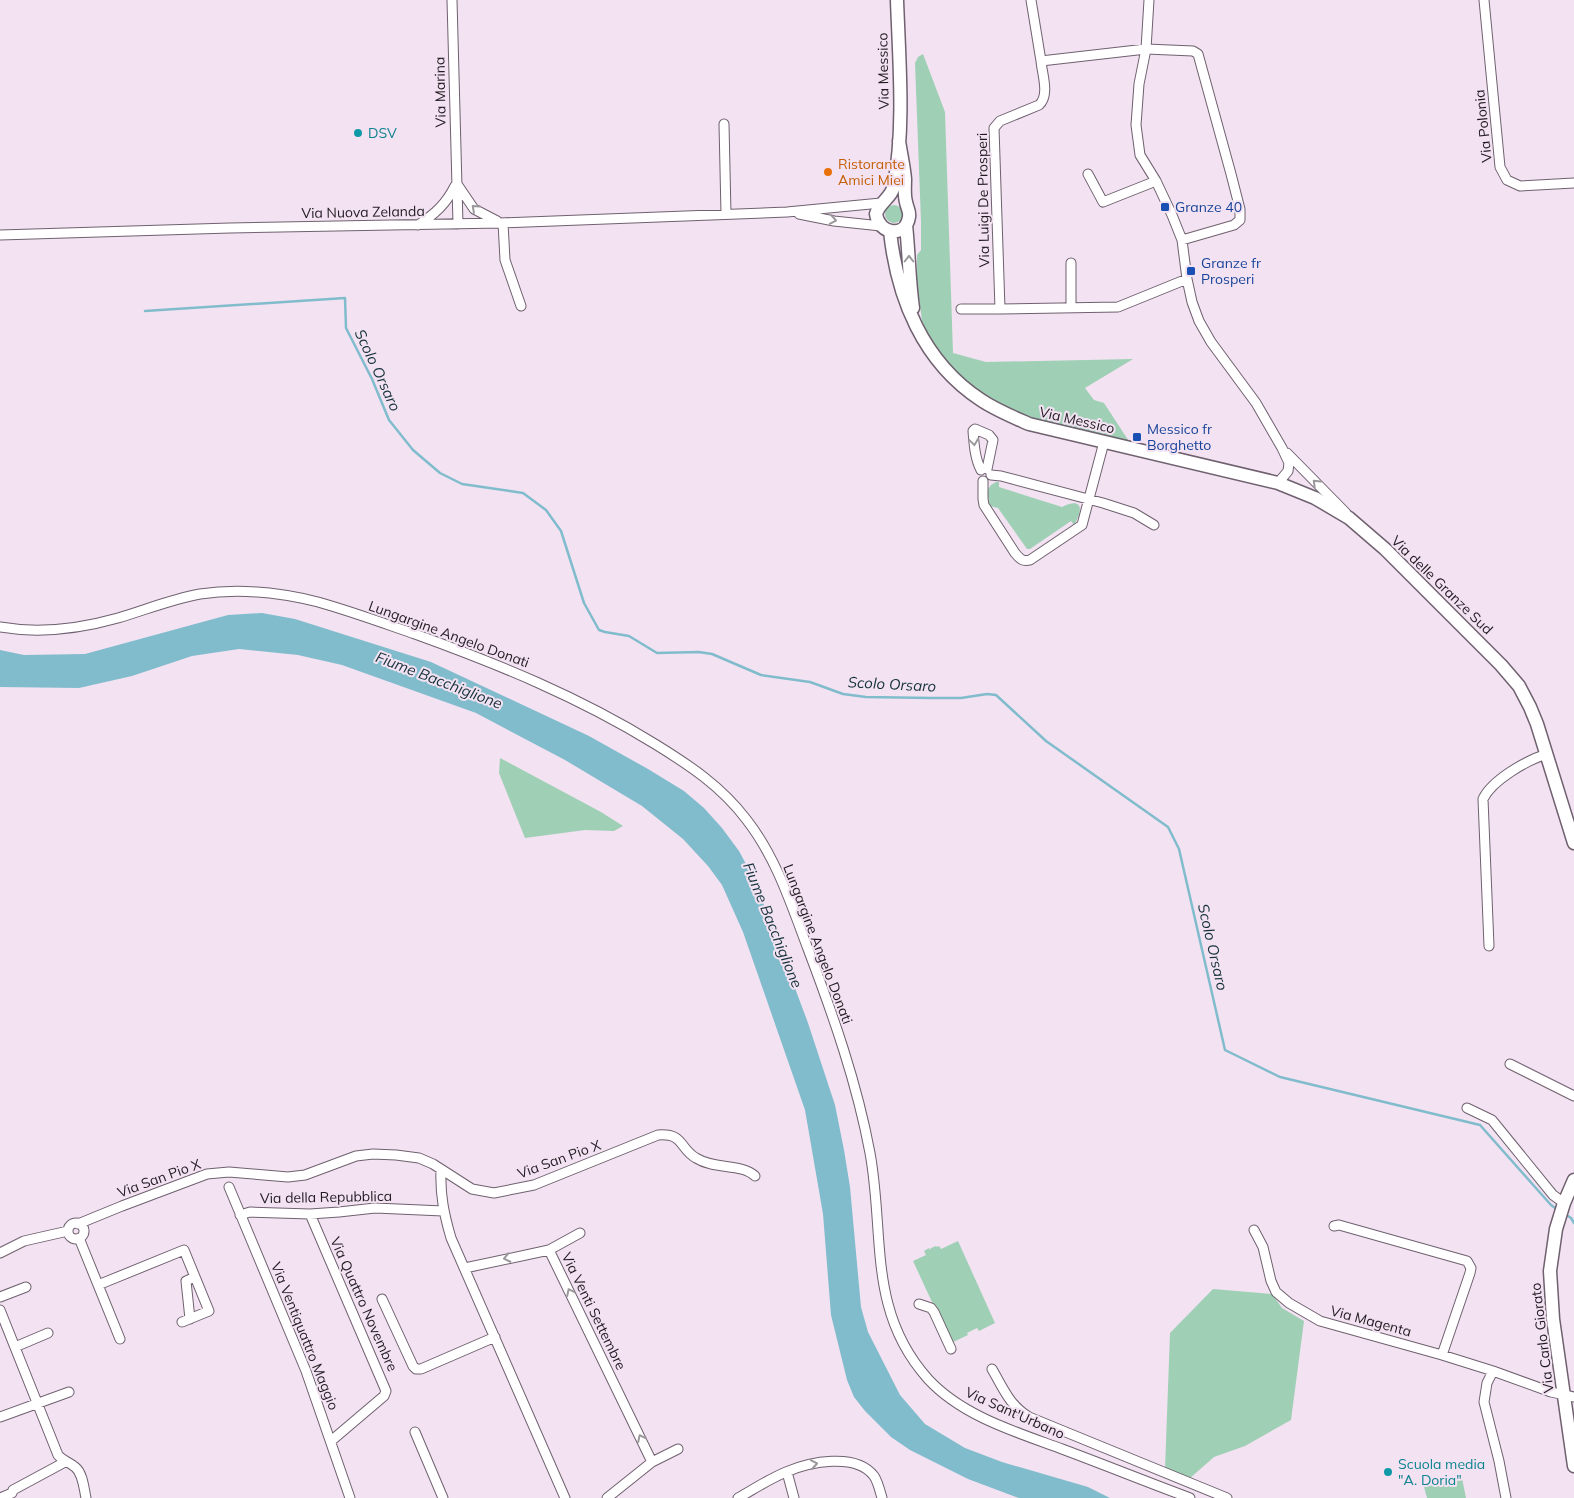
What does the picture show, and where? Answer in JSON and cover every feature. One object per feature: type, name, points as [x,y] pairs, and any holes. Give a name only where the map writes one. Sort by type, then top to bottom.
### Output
[{"type":"street","name":"Via Marina","points":[[452,0],[458,224]]},
{"type":"street","name":"Via Messico","points":[[897,0],[899,141],[894,188],[876,214],[885,228],[898,281],[915,325],[944,367],[962,386],[982,400],[1004,413],[1029,424],[1278,483],[1315,498],[1349,518]]},
{"type":"street","points":[[1031,0],[1041,61],[1146,49],[1193,50],[1198,54],[1240,208],[1240,220],[1234,225],[1182,240]]},
{"type":"street","name":"Via delle Granze Sud","points":[[1149,0],[1146,49],[1139,84],[1136,125],[1140,155],[1156,181],[1182,240],[1187,279],[1192,302],[1199,321],[1211,342],[1256,402],[1282,448],[1288,463],[1288,471],[1278,483]]},
{"type":"street","name":"Via Polonia","points":[[1484,0],[1500,167],[1507,180],[1520,186],[1574,183]]},
{"type":"street","name":"Via Luigi De Prosperi","points":[[1000,309],[994,128],[1000,121],[1043,102],[1045,92],[1041,61]]},
{"type":"street","points":[[724,124],[726,214]]},
{"type":"street","name":"Via Messico","points":[[899,141],[905,179],[906,204],[910,214],[906,225],[909,251],[909,278],[915,325]]},
{"type":"street","points":[[1088,174],[1103,202],[1156,181]]},
{"type":"street","points":[[418,225],[438,212],[449,199],[456,184],[474,209],[502,223],[505,260],[521,306]]},
{"type":"street","points":[[884,201],[894,198],[906,204]]},
{"type":"street","name":"Via Nuova Zelanda","points":[[0,235],[230,228],[502,223],[787,212],[856,206],[884,201]]},
{"type":"street","points":[[856,206],[854,211],[859,224]]},
{"type":"street","name":"Via Nuova Zelanda","points":[[787,212],[885,228]]},
{"type":"street","points":[[885,228],[901,229],[906,225]]},
{"type":"street","points":[[1071,263],[1071,308]]},
{"type":"street","points":[[961,309],[1118,307],[1187,279]]},
{"type":"street","points":[[1104,442],[1089,498],[1082,525],[1030,560],[1020,559],[984,505],[982,498],[983,481],[978,476],[986,471],[1089,498],[1134,513],[1154,525]]},
{"type":"street","name":"Via delle Granze Sud","points":[[1282,448],[1341,507],[1349,518],[1385,549],[1501,665],[1519,686],[1530,707],[1570,816],[1574,843]]},
{"type":"street","name":"Lungargine Angelo Donati","points":[[0,627],[39,631],[62,630],[90,626],[198,595],[233,591],[273,592],[348,611],[481,658],[572,698],[626,727],[693,767],[712,782],[747,819],[763,844],[788,896],[828,1004],[861,1113]]},
{"type":"street","points":[[1489,946],[1483,800],[1493,786],[1532,759],[1548,759]]},
{"type":"street","points":[[1510,1064],[1574,1096]]},
{"type":"street","points":[[1466,1108],[1492,1120],[1562,1208]]},
{"type":"street","name":"Via Sant'Urbano","points":[[861,1113],[870,1151],[876,1190],[882,1283],[887,1304],[893,1326],[901,1342],[911,1358],[930,1381],[951,1400],[988,1420],[1190,1498]]},
{"type":"street","name":"Via San Pio X","points":[[0,1253],[24,1241],[68,1231],[72,1225],[187,1181],[214,1173],[229,1172],[288,1177],[305,1175],[356,1156],[373,1154],[419,1158],[472,1189],[494,1193],[534,1185],[658,1135],[669,1134],[677,1138],[695,1158],[713,1166],[750,1171],[755,1176]]},
{"type":"street","points":[[441,1170],[443,1211],[451,1238],[565,1498]]},
{"type":"street","name":"Via Carlo Giorato","points":[[1574,1180],[1562,1208],[1551,1255],[1550,1295],[1569,1399],[1574,1466]]},
{"type":"street","name":"Via Ventiquattro Maggio","points":[[229,1187],[306,1371],[350,1498]]},
{"type":"street","name":"Via della Repubblica","points":[[240,1215],[250,1212],[310,1214],[375,1208],[443,1211]]},
{"type":"street","name":"Via Quattro Novembre","points":[[310,1214],[386,1392],[384,1396],[331,1441]]},
{"type":"street","points":[[78,1224],[82,1227],[83,1232],[79,1238]]},
{"type":"street","points":[[1334,1226],[1339,1225],[1467,1261],[1470,1273],[1442,1355]]},
{"type":"street","name":"Via Magenta","points":[[1254,1230],[1263,1247],[1276,1292],[1289,1303],[1320,1321],[1442,1355],[1493,1371],[1569,1399]]},
{"type":"street","points":[[68,1231],[71,1238],[79,1238]]},
{"type":"street","points":[[549,1250],[580,1233]]},
{"type":"street","points":[[79,1238],[120,1339]]},
{"type":"street","points":[[98,1285],[184,1250],[209,1311],[186,1321],[186,1281],[195,1277]]},
{"type":"street","name":"Via Venti Settembre","points":[[465,1268],[549,1250],[652,1462]]},
{"type":"street","points":[[0,1297],[26,1286]]},
{"type":"street","points":[[382,1299],[416,1369],[421,1369],[495,1337]]},
{"type":"street","points":[[920,1304],[931,1308],[934,1312],[951,1349]]},
{"type":"street","points":[[0,1310],[58,1455],[65,1462],[76,1467],[80,1473],[86,1498]]},
{"type":"street","points":[[15,1347],[48,1333]]},
{"type":"street","name":"Via Sant'Urbano","points":[[992,1370],[1012,1403],[1017,1409],[1029,1416],[1227,1498]]},
{"type":"street","points":[[1493,1371],[1487,1382],[1484,1402],[1506,1498]]},
{"type":"street","points":[[0,1417],[69,1392]]},
{"type":"street","points":[[415,1432],[443,1498]]},
{"type":"street","points":[[607,1498],[652,1462],[678,1449]]},
{"type":"street","points":[[738,1498],[786,1472],[810,1465],[847,1461],[854,1462],[873,1475],[882,1498]]},
{"type":"street","points":[[0,1498],[12,1496],[13,1490],[65,1462]]},
{"type":"street","points":[[786,1472],[794,1498]]},
{"type":"green space","points":[[923,54],[945,112],[953,353],[986,362],[1133,359],[1085,388],[1094,400],[1104,403],[1136,452],[1029,426],[942,368],[922,321],[917,283],[917,255],[921,250],[921,222],[915,63],[918,57]]},
{"type":"green space","points":[[894,205],[900,208],[903,214],[900,220],[894,223],[888,220],[885,214],[888,208]]},
{"type":"green space","points":[[996,482],[999,482],[999,487],[1062,507],[1074,503],[1077,504],[1080,510],[1074,525],[1071,521],[1030,549],[1027,549],[998,508],[990,506],[987,491]]},
{"type":"green space","points":[[500,758],[601,812],[623,826],[614,831],[585,830],[525,838],[499,773]]},
{"type":"green space","points":[[958,1241],[995,1323],[979,1331],[977,1328],[967,1333],[968,1335],[951,1343],[913,1261],[926,1255],[924,1251],[929,1248],[930,1250],[939,1246],[941,1249]]},
{"type":"green space","points":[[1213,1289],[1272,1294],[1282,1308],[1304,1321],[1291,1420],[1245,1446],[1214,1457],[1189,1479],[1165,1469],[1170,1333]]},
{"type":"green space","points":[[1462,1478],[1466,1498],[1427,1498],[1424,1487]]},
{"type":"water","name":"Fiume Bacchiglione","points":[[262,613],[295,619],[431,662],[589,736],[684,791],[704,808],[739,851],[755,881],[808,1023],[835,1105],[844,1150],[850,1187],[861,1307],[868,1332],[900,1395],[925,1424],[965,1448],[1002,1462],[1088,1487],[1110,1498],[1019,1498],[968,1479],[910,1450],[891,1437],[854,1397],[847,1380],[831,1315],[823,1214],[805,1110],[743,932],[722,885],[708,866],[683,839],[642,806],[565,760],[476,713],[342,665],[298,655],[239,649],[192,656],[132,676],[79,688],[0,687],[0,650],[24,655],[85,654],[228,615]]},
{"type":"waterway","name":"Scolo Orsaro","points":[[145,311],[345,298],[346,328],[372,379],[389,420],[413,450],[440,473],[462,484],[523,493],[546,510],[561,531],[584,603],[599,630],[629,636],[657,653],[699,652],[712,654],[761,675],[810,682],[843,694],[866,697],[931,698],[996,695],[1046,741],[1168,827],[1179,849],[1225,1050],[1280,1077],[1480,1125],[1551,1205],[1558,1210]]},
{"type":"waterway","name":"Scolo Orsaro","points":[[1565,1214],[1574,1223]]},
{"type":"place","name":"DSV","points":[[358,133]]},
{"type":"place","name":"Ristorante Amici Miei","points":[[828,172]]},
{"type":"place","name":"Granze 40","points":[[1165,207]]},
{"type":"place","name":"Granze fr Prosperi","points":[[1191,271]]},
{"type":"place","name":"Messico fr Borghetto","points":[[1137,437]]},
{"type":"place","name":"Scuola media \"A. Doria\"","points":[[1388,1472]]}]
